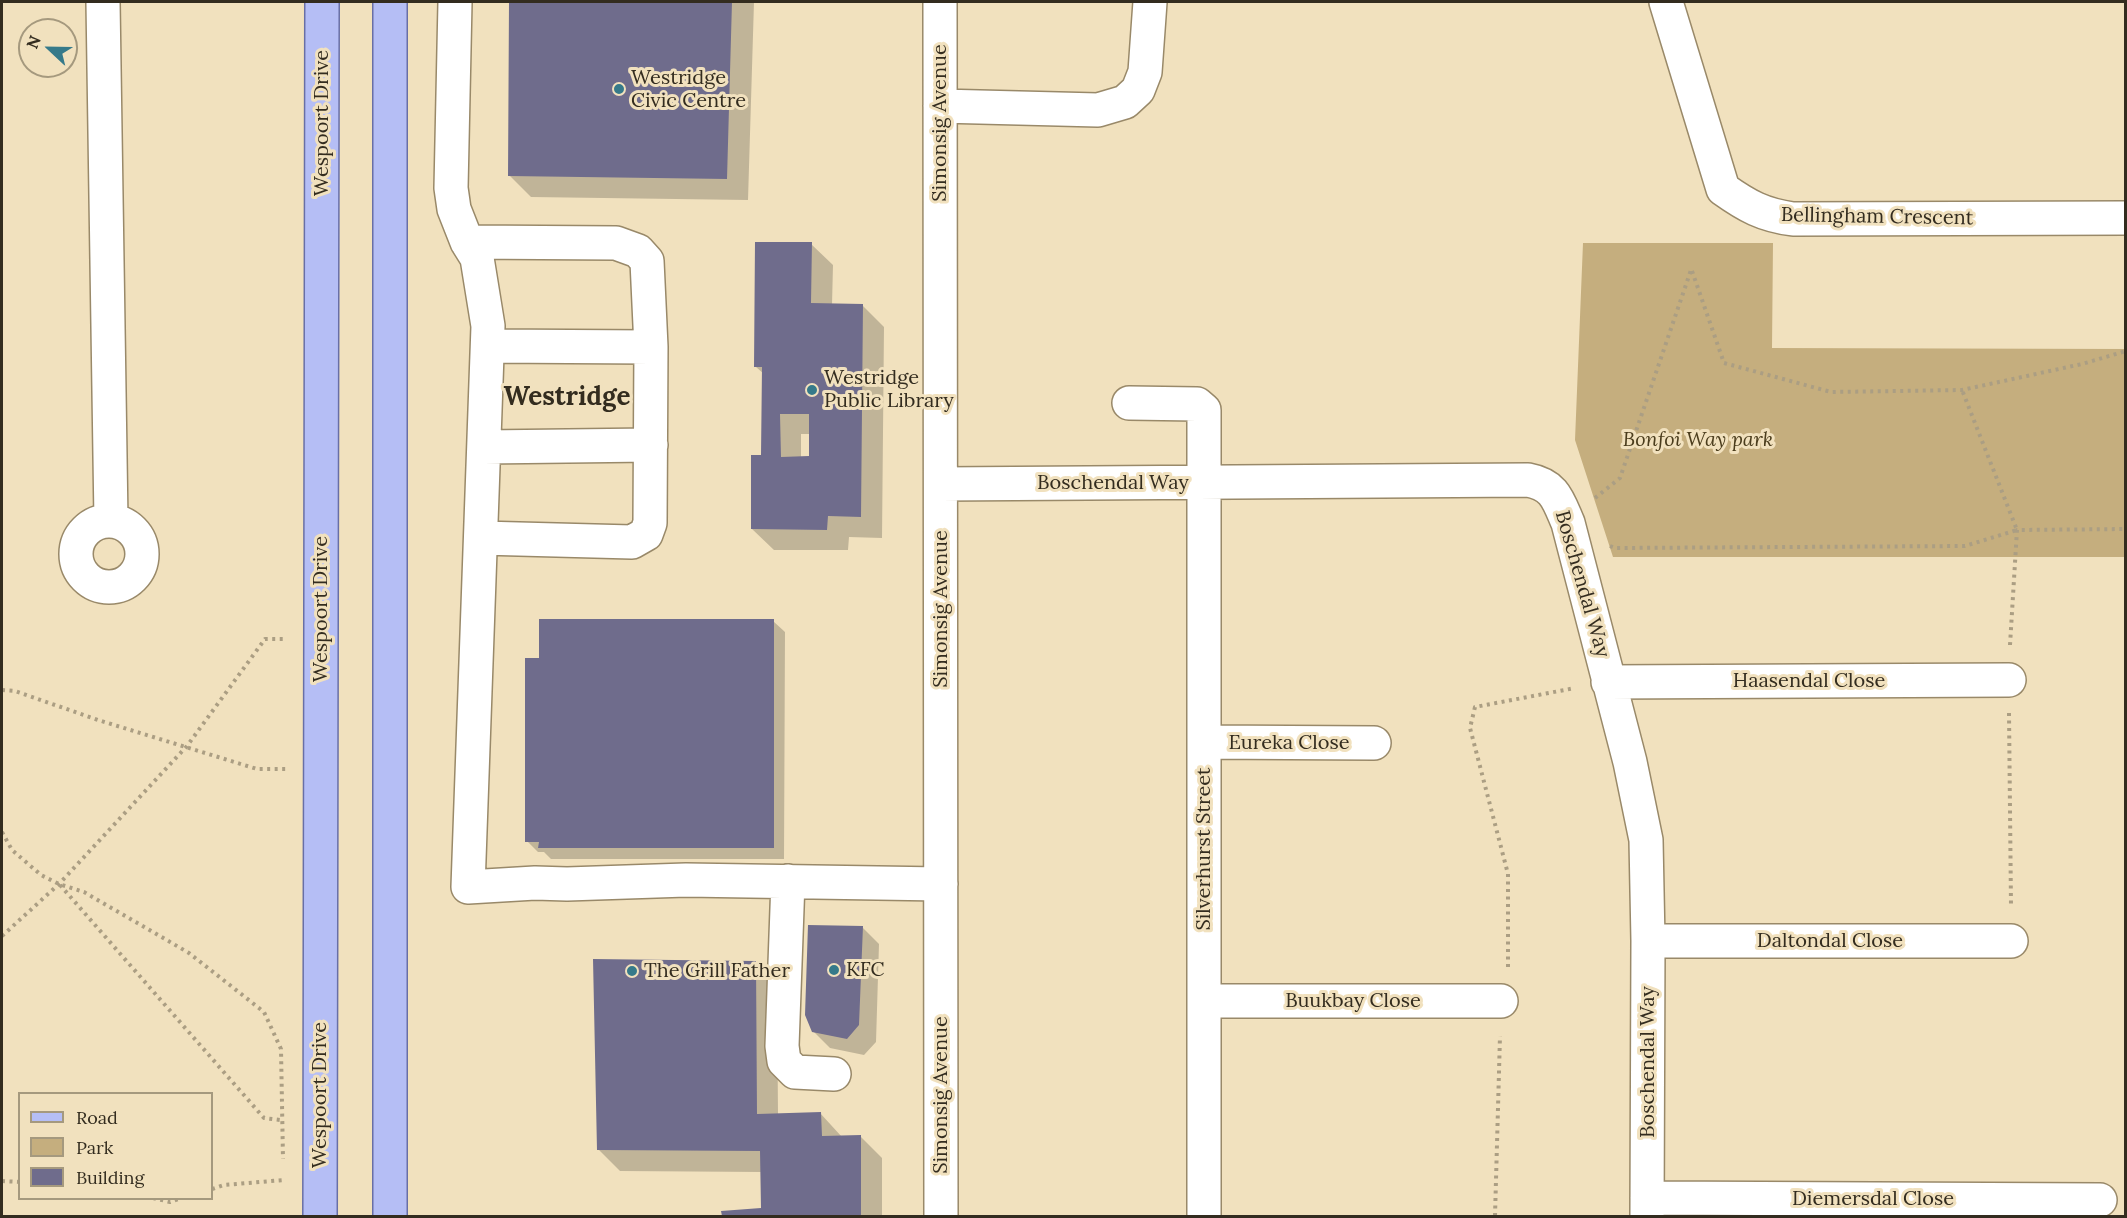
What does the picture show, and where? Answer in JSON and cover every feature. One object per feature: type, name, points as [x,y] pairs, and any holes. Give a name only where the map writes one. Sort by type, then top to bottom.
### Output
[{"type":"main road","name":"Wespoort Drive","points":[[320,1216],[322,2]]},
{"type":"main road","points":[[390,2],[390,1216]]},
{"type":"street","points":[[103,2],[111,521]]},
{"type":"street","points":[[455,2],[451,188],[454,209],[467,242],[477,258],[489,326],[468,887],[535,883],[788,881],[941,884]]},
{"type":"street","name":"Simonsig Avenue","points":[[940,2],[942,1216]]},
{"type":"street","points":[[940,106],[1098,110],[1125,102],[1138,90],[1145,72],[1150,2]]},
{"type":"street","name":"Bellingham Crescent","points":[[1666,2],[1723,189],[1747,206],[1771,216],[1792,219],[2126,218]]},
{"type":"street","points":[[467,242],[616,243],[638,251],[646,261],[651,347],[650,523],[646,534],[632,542],[481,538]]},
{"type":"street","points":[[488,346],[651,347]]},
{"type":"street","name":"Silverhurst Street","points":[[1129,403],[1197,404],[1203,407],[1205,482],[1204,1216]]},
{"type":"street","points":[[484,447],[651,445]]},
{"type":"street","name":"Boschendal Way","points":[[941,484],[1528,480],[1539,482],[1555,494],[1568,523],[1630,762],[1646,840],[1647,1207]]},
{"type":"street","name":"Haasendal Close","points":[[1608,682],[2009,680]]},
{"type":"street","name":"Eureka Close","points":[[1204,742],[1374,743]]},
{"type":"street","points":[[788,881],[782,1046],[784,1061],[795,1072],[834,1074]]},
{"type":"street","name":"Daltondal Close","points":[[1648,941],[2011,941]]},
{"type":"street","name":"Buukbay Close","points":[[1204,1001],[1501,1001]]},
{"type":"street","name":"Diemersdal Close","points":[[1647,1207],[2100,1200]]},
{"type":"path","points":[[2126,351],[2082,364],[1962,390],[1831,393],[1724,363],[1691,270],[1620,478],[1568,523],[1616,548],[1965,546],[2017,530],[2126,529]]},
{"type":"path","points":[[1962,390],[2017,530],[2009,680],[2011,941]]},
{"type":"path","points":[[2,936],[59,884],[187,746],[265,639],[321,641]]},
{"type":"path","points":[[1496,1216],[1501,1001],[1509,984],[1508,874],[1470,728],[1475,707],[1608,682]]},
{"type":"path","points":[[2,690],[15,691],[98,720],[257,769],[321,770]]},
{"type":"path","points":[[2,832],[12,850],[41,875],[84,892],[189,953],[264,1012],[281,1049],[280,1120],[283,1168]]},
{"type":"path","points":[[59,884],[264,1118],[280,1120]]},
{"type":"path","points":[[213,1189],[224,1185],[284,1180]]},
{"type":"path","points":[[2,1181],[18,1182]]},
{"type":"green space","name":"Bonfoi Way park","points":[[1583,243],[1773,243],[1772,348],[2125,349],[2125,557],[1613,557],[1575,440]]},
{"type":"building","name":"Westridge Civic Centre","points":[[509,2],[732,2],[727,179],[508,176]]},
{"type":"building","name":"Westridge Public Library","points":[[755,242],[812,242],[811,303],[863,304],[861,517],[828,516],[827,530],[751,529],[751,455],[761,455],[762,367],[754,367]],"holes":[[[780,414],[809,414],[809,456],[781,457]]]},
{"type":"building","points":[[539,619],[774,619],[774,848],[538,848],[539,842],[525,842],[525,658],[539,658]]},
{"type":"building","name":"KFC","points":[[808,925],[863,926],[859,1025],[847,1039],[812,1032],[805,1015]]},
{"type":"building","points":[[593,959],[756,961],[757,1114],[821,1112],[822,1136],[861,1135],[861,1216],[722,1216],[721,1211],[761,1208],[760,1151],[597,1150]]},
{"type":"place","name":"Westridge Civic Centre","points":[[619,89]]},
{"type":"place","name":"Westridge Public Library","points":[[812,390]]},
{"type":"place","name":"KFC","points":[[834,970]]},
{"type":"place","name":"The Grill Father","points":[[632,971]]},
{"type":"district","name":"Westridge","points":[[567,398]]}]
